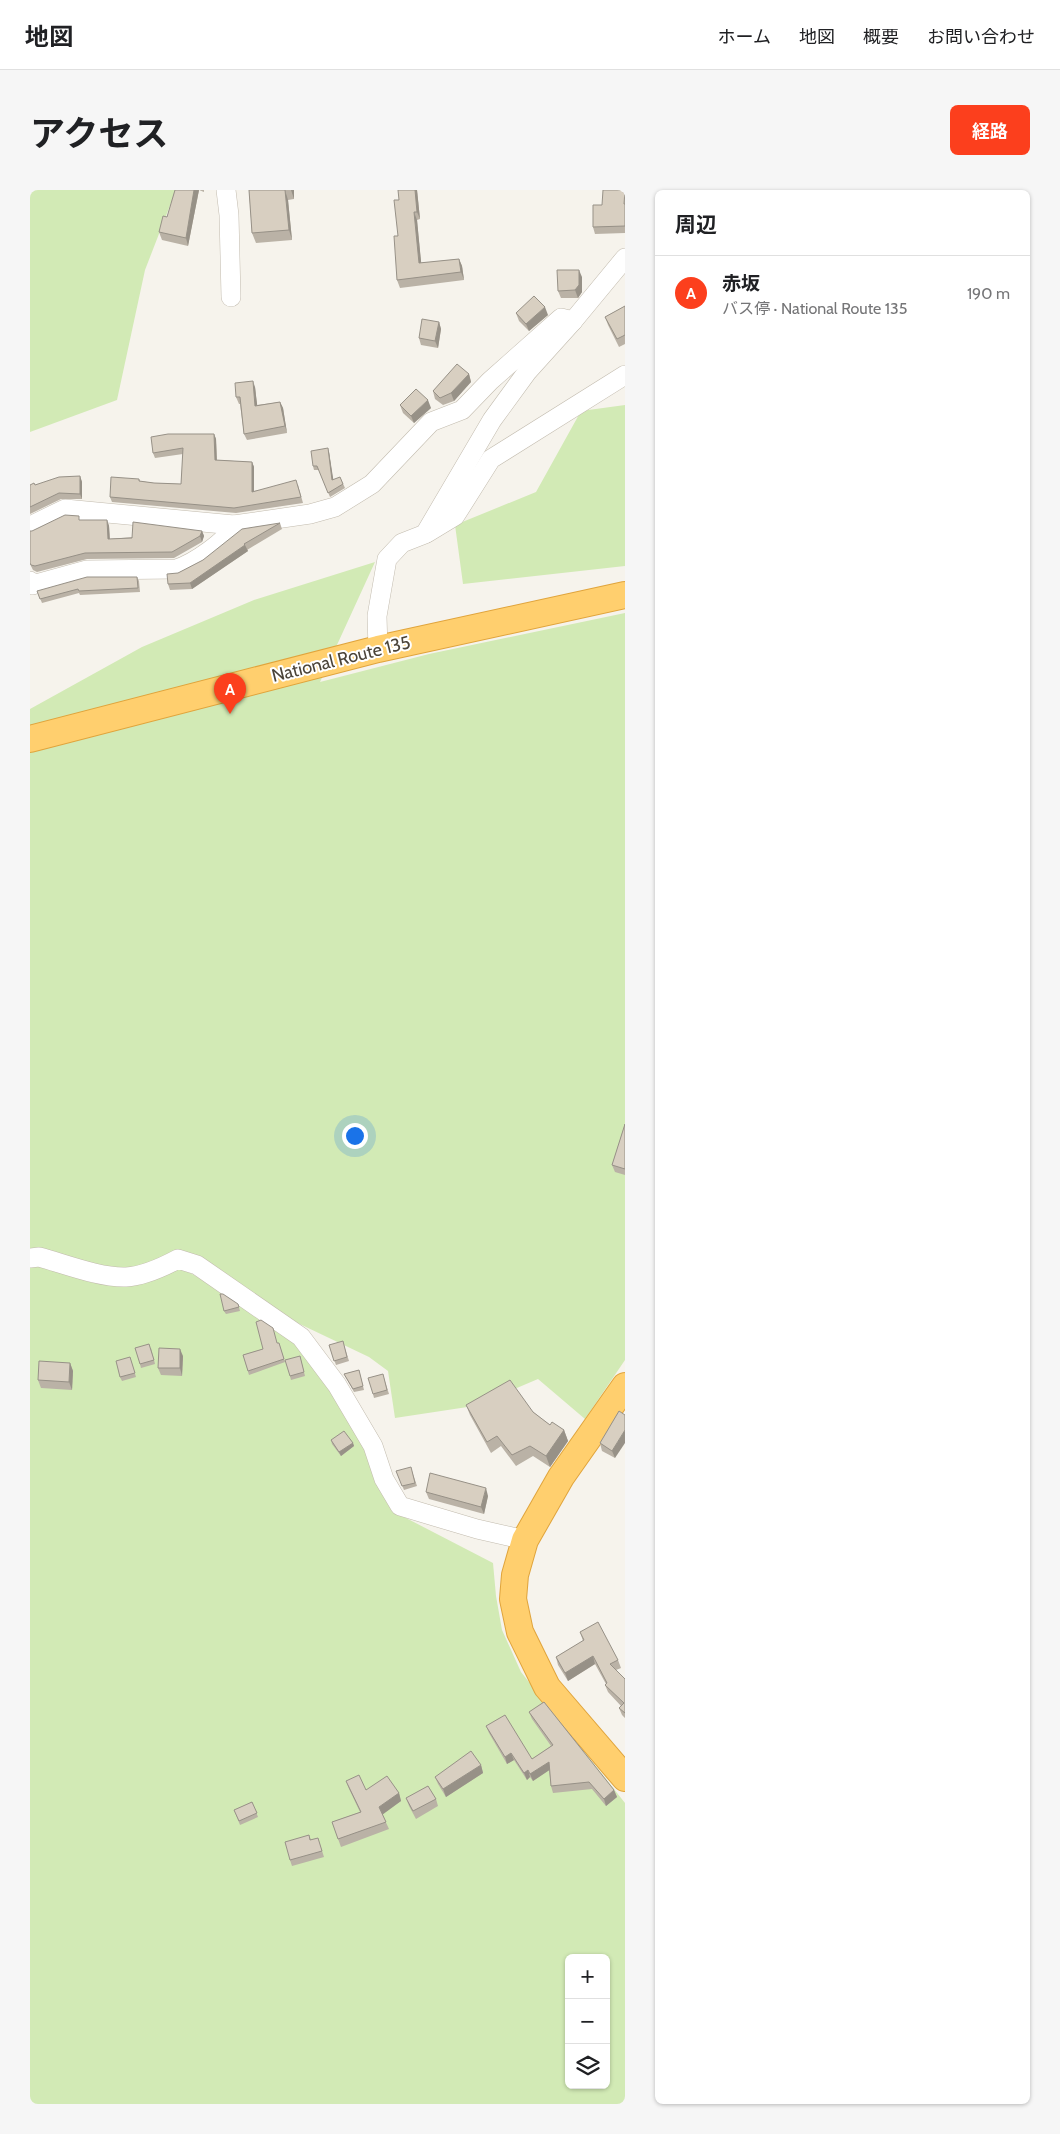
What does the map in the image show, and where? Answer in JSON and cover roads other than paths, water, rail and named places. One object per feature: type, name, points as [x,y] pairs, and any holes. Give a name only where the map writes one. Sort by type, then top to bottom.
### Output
[{"type":"highway","name":"National Route 135","points":[[30,739],[378,649],[625,595]]},
{"type":"highway","points":[[625,1386],[562,1477],[525,1540],[515,1575],[514,1599],[520,1632],[547,1687],[625,1778]]},
{"type":"street","points":[[226,190],[229,215],[231,297]]},
{"type":"street","points":[[425,534],[492,420],[527,372],[573,321],[625,258]]},
{"type":"street","points":[[30,526],[65,510],[234,525],[310,514],[335,507],[372,484],[431,422],[462,410],[490,381],[561,318],[573,321]]},
{"type":"street","points":[[378,649],[377,616],[387,559],[402,543],[425,534],[455,516],[491,459],[625,375]]},
{"type":"street","points":[[30,581],[32,584],[87,570],[176,569],[186,566],[230,534],[234,525]]},
{"type":"street","points":[[30,1258],[39,1257],[105,1274],[127,1277],[160,1268],[178,1260],[197,1265],[301,1337],[337,1385],[373,1446],[384,1479],[400,1506],[477,1530],[525,1540]]},
{"type":"place","name":"赤坂","points":[[230,714]]}]
